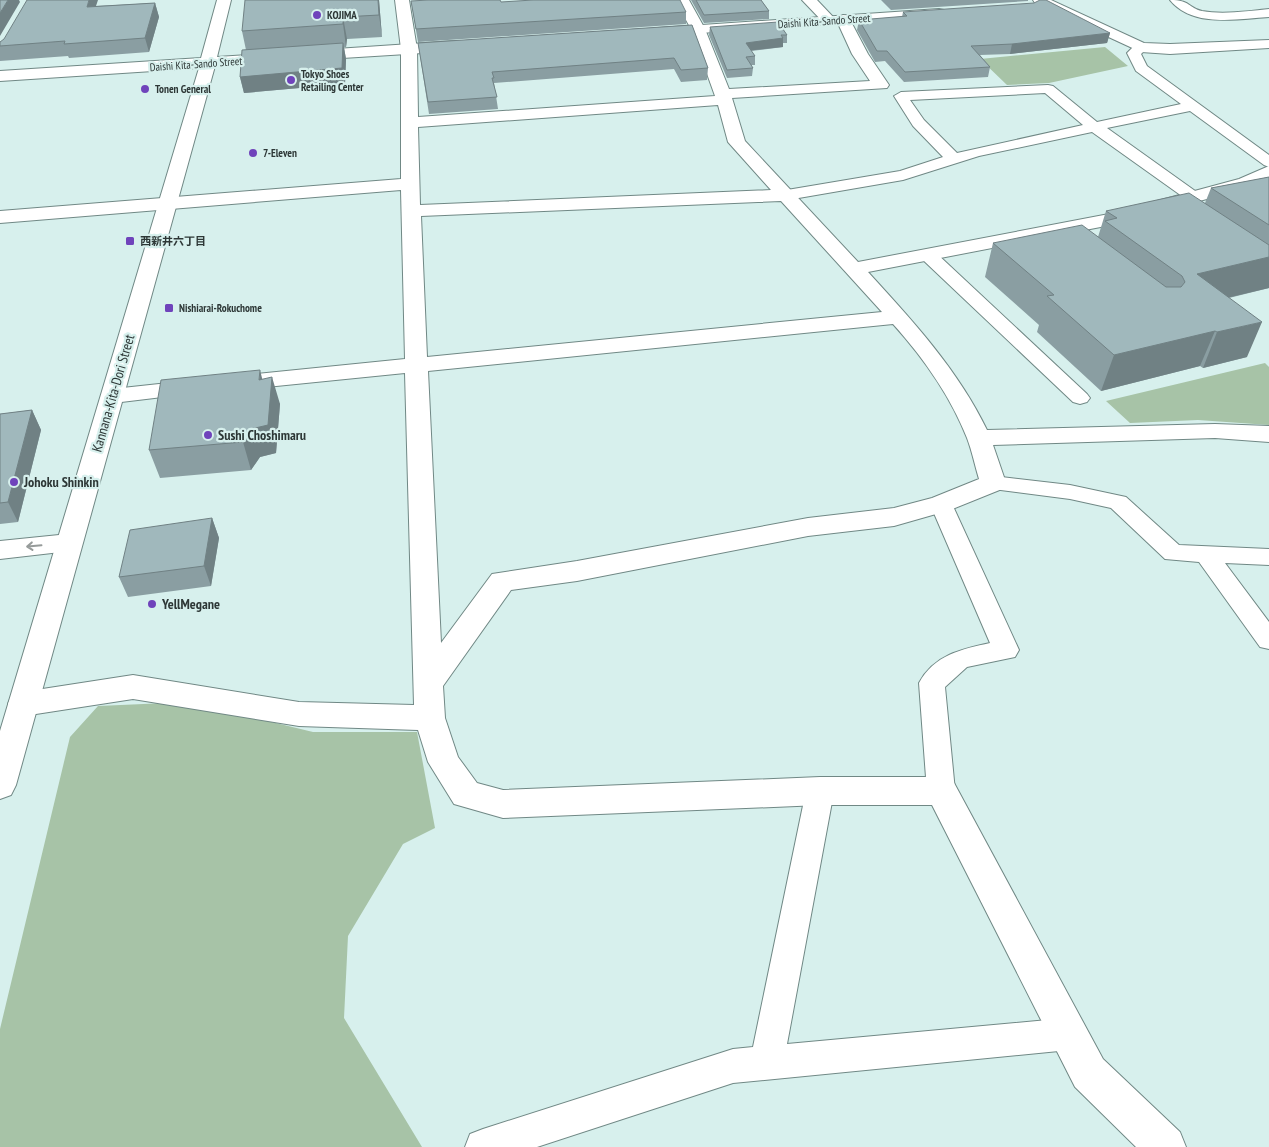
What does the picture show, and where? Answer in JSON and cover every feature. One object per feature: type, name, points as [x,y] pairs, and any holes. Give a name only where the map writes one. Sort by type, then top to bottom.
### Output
[{"type":"street","name":"Kannana-Kita-Dori Street","points":[[0,785],[13,723],[113,396],[208,63],[224,0]]},
{"type":"street","points":[[402,0],[409,49],[410,184],[428,684],[430,718],[444,762],[466,794],[503,804],[820,791],[941,790],[1089,1073],[1165,1147]]},
{"type":"street","points":[[428,684],[502,581],[577,571],[808,527],[894,517],[941,504],[993,483],[980,438],[969,417],[942,373],[911,330],[737,142],[698,29],[682,0]]},
{"type":"street","points":[[410,123],[881,85],[836,20],[809,0]]},
{"type":"street","points":[[1037,5],[1141,47],[1170,49],[1269,44]]},
{"type":"street","name":"Daishi Kita-Sando Street","points":[[648,33],[952,12]]},
{"type":"street","name":"Daishi Kita-Sando Street","points":[[0,76],[469,45]]},
{"type":"street","points":[[853,269],[928,256],[1111,219],[1265,178]]},
{"type":"street","points":[[0,217],[410,184]]},
{"type":"street","points":[[412,211],[787,195]]},
{"type":"street","points":[[113,396],[898,317]]},
{"type":"street","points":[[980,438],[1215,431],[1269,434]]},
{"type":"street","points":[[0,550],[69,543]]},
{"type":"street","points":[[13,723],[133,687],[299,714],[430,718]]},
{"type":"lane","points":[[1176,0],[1197,14],[1219,16],[1269,13]]},
{"type":"lane","points":[[1263,0],[1269,4]]},
{"type":"lane","points":[[1141,47],[1134,53],[1141,68],[1269,162]]},
{"type":"lane","points":[[955,160],[918,122],[901,96],[1048,88],[1095,127],[1192,196]]},
{"type":"lane","points":[[787,195],[903,175],[955,160],[975,152],[1192,106]]},
{"type":"lane","points":[[1160,205],[1181,219]]},
{"type":"lane","points":[[1049,231],[1068,245]]},
{"type":"lane","points":[[928,256],[1080,398]]},
{"type":"lane","points":[[1040,388],[1063,382]]},
{"type":"lane","points":[[993,483],[1070,492],[1118,502],[1173,553],[1205,553],[1269,558]]},
{"type":"lane","points":[[941,504],[1006,650],[960,659],[932,683],[941,790]]},
{"type":"lane","points":[[1205,553],[1269,640]]},
{"type":"lane","points":[[767,1061],[820,791]]},
{"type":"lane","points":[[483,1147],[733,1066],[767,1061],[1069,1034]]},
{"type":"green space","points":[[1105,47],[1128,66],[1049,83],[1007,85],[980,59]]},
{"type":"green space","points":[[1265,363],[1269,367],[1269,425],[1198,420],[1130,423],[1106,401]]},
{"type":"green space","points":[[189,702],[313,732],[417,732],[435,828],[403,844],[348,936],[344,1018],[422,1147],[0,1147],[0,1029],[70,737],[98,706]]},
{"type":"building","points":[[0,0],[8,0],[0,13]]},
{"type":"building","points":[[27,0],[89,0],[87,7],[155,3],[145,38],[64,44],[65,41],[0,46],[0,42],[4,39]]},
{"type":"building","points":[[245,0],[378,0],[379,15],[343,17],[343,24],[242,31]]},
{"type":"building","points":[[500,0],[501,2],[533,0],[680,0],[686,12],[416,29],[411,1]]},
{"type":"building","points":[[696,0],[761,0],[769,11],[704,15]]},
{"type":"building","points":[[1046,0],[1110,33],[1012,44],[971,46],[990,67],[905,72],[887,51],[877,51],[859,20],[907,16],[903,12],[1034,3]]},
{"type":"building","points":[[778,22],[787,35],[781,35],[783,38],[746,43],[755,56],[746,57],[753,68],[727,70],[710,27]]},
{"type":"building","points":[[692,25],[708,68],[681,70],[674,58],[492,72],[497,97],[428,102],[418,43]]},
{"type":"building","points":[[343,43],[342,68],[240,77],[242,50]]},
{"type":"building","points":[[1269,177],[1269,225],[1211,188]]},
{"type":"building","points":[[1189,193],[1269,245],[1269,257],[1197,274],[1262,322],[1114,355],[1047,296],[1054,295],[993,243],[1082,225],[1166,287],[1181,287],[1185,282],[1182,276],[1105,221],[1117,218],[1106,211]]},
{"type":"building","points":[[260,370],[259,380],[272,377],[268,425],[251,429],[243,442],[149,450],[161,380]]},
{"type":"building","points":[[32,410],[8,502],[0,503],[0,414]]},
{"type":"building","points":[[212,518],[204,566],[119,577],[130,530]]},
{"type":"place","name":"KOJIMA","points":[[317,15]]},
{"type":"place","name":"Tokyo Shoes Retailing Center","points":[[291,80]]},
{"type":"place","name":"Tonen General","points":[[145,89]]},
{"type":"place","name":"7-Eleven","points":[[253,153]]},
{"type":"place","name":"西新井六丁目","points":[[130,241]]},
{"type":"place","name":"Nishiarai-Rokuchome","points":[[169,308]]},
{"type":"place","name":"Sushi Choshimaru","points":[[208,435]]},
{"type":"place","name":"Johoku Shinkin","points":[[14,482]]},
{"type":"place","name":"YellMegane","points":[[152,604]]}]
